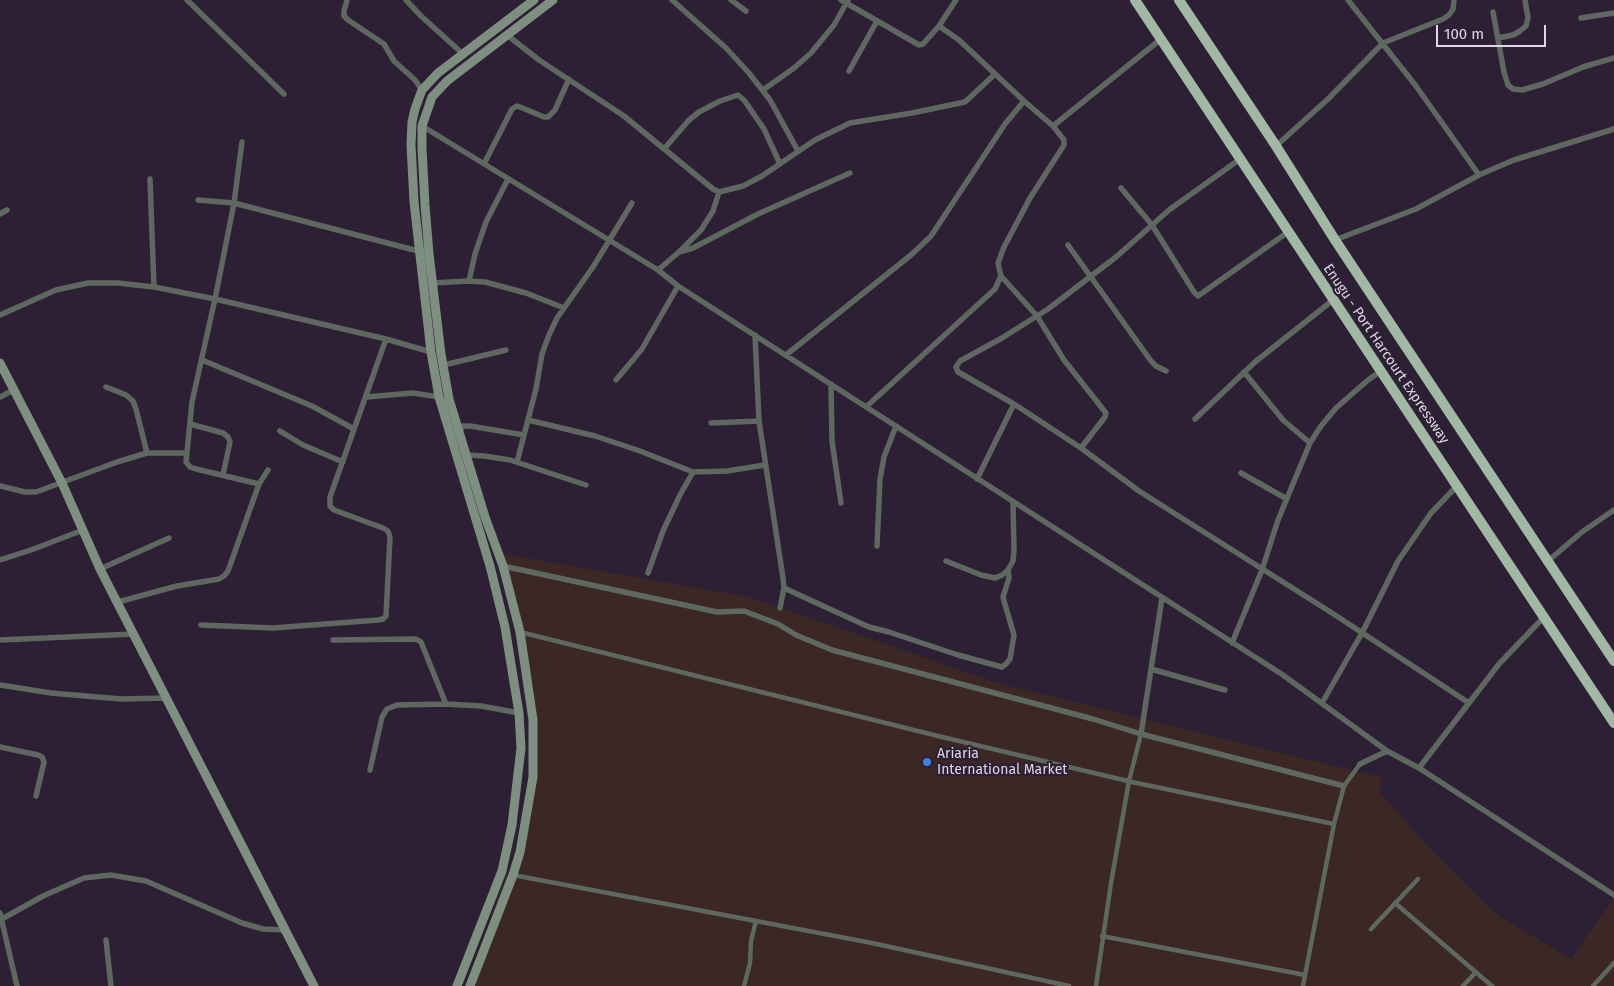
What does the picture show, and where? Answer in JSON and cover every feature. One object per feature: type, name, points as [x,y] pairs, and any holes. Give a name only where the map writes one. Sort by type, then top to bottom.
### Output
[{"type":"highway","name":"Enugu - Port Harcourt Expressway","points":[[1135,0],[1614,722]]},
{"type":"highway","name":"Enugu - Port Harcourt Expressway","points":[[1179,0],[1276,146],[1335,240],[1614,661]]},
{"type":"main road","points":[[457,986],[502,871],[512,825],[522,748],[519,714],[505,627],[490,566],[439,397],[431,352],[418,251],[411,145],[412,122],[414,109],[422,90],[438,73],[534,0]]},
{"type":"main road","points":[[470,986],[514,875],[520,852],[533,777],[533,720],[520,632],[503,566],[485,517],[449,399],[432,284],[425,205],[422,126],[432,97],[442,86],[553,0]]},
{"type":"main road","points":[[0,363],[62,483],[100,569],[168,698],[314,986]]},
{"type":"street","points":[[188,0],[284,94]]},
{"type":"street","points":[[347,0],[344,16],[384,44],[394,61],[415,80],[422,90]]},
{"type":"street","points":[[406,0],[463,54]]},
{"type":"street","points":[[672,0],[726,48],[749,73],[770,100],[798,151]]},
{"type":"street","points":[[731,0],[746,12]]},
{"type":"street","points":[[763,90],[794,68],[811,53],[824,38],[845,1],[920,45],[939,26],[956,0]]},
{"type":"street","points":[[1348,0],[1437,114],[1478,175]]},
{"type":"street","points":[[1276,146],[1328,99],[1383,44],[1443,19],[1453,9],[1454,0]]},
{"type":"street","points":[[1498,38],[1513,35],[1526,26],[1528,18],[1525,0]]},
{"type":"street","points":[[1493,12],[1508,85],[1513,89],[1522,90],[1543,84],[1583,67],[1614,58]]},
{"type":"street","points":[[1581,18],[1614,13]]},
{"type":"street","points":[[849,71],[877,21]]},
{"type":"street","points":[[939,26],[959,40],[1053,126],[1064,140],[1064,145],[1030,198],[1004,247],[998,263],[1001,276],[1037,316],[1064,360],[1106,413],[1082,448]]},
{"type":"street","points":[[507,35],[539,60],[624,116],[719,192],[743,186],[762,176],[824,135],[850,123],[965,102],[995,74]]},
{"type":"street","points":[[1053,126],[1161,39]]},
{"type":"street","points":[[484,164],[512,109],[517,106],[548,117],[555,110],[570,79]]},
{"type":"street","points":[[664,149],[689,120],[699,112],[720,101],[738,95],[744,100],[764,129],[780,164]]},
{"type":"street","points":[[786,355],[911,255],[931,236],[1005,124],[1024,101]]},
{"type":"street","points":[[422,126],[658,270],[678,286],[1283,675],[1387,751],[1419,768],[1614,894]]},
{"type":"street","points":[[1335,240],[1416,209],[1478,175],[1514,160],[1614,129]]},
{"type":"street","points":[[242,142],[234,204],[216,299],[192,402],[186,462],[190,467],[259,484]]},
{"type":"street","points":[[1240,159],[1170,210],[1116,257],[1037,316],[960,361],[956,367],[958,372],[1014,404],[1082,448],[1138,491],[1332,613],[1469,703]]},
{"type":"street","points":[[679,252],[693,248],[758,214],[850,173]]},
{"type":"street","points":[[150,179],[154,288]]},
{"type":"street","points":[[469,281],[475,254],[486,222],[508,179]]},
{"type":"street","points":[[1121,188],[1152,225],[1198,296],[1288,232]]},
{"type":"street","points":[[658,270],[701,230],[713,210],[719,192]]},
{"type":"street","points":[[198,200],[234,204],[418,251]]},
{"type":"street","points":[[517,462],[546,341],[564,308],[593,267],[632,203]]},
{"type":"street","points":[[0,214],[7,210]]},
{"type":"street","points":[[1068,245],[1151,361],[1166,371]]},
{"type":"street","points":[[866,407],[995,288],[1001,276]]},
{"type":"street","points":[[432,284],[469,281],[485,282],[526,293],[564,308]]},
{"type":"street","points":[[0,315],[56,290],[88,283],[118,283],[216,299],[431,352]]},
{"type":"street","points":[[616,380],[642,349],[678,286]]},
{"type":"street","points":[[1195,419],[1244,372],[1334,300]]},
{"type":"street","points":[[755,335],[759,421],[784,588],[780,608]]},
{"type":"street","points":[[201,625],[273,628],[378,620],[386,616],[390,536],[388,531],[334,510],[330,506],[330,497],[386,340]]},
{"type":"street","points":[[444,365],[506,350]]},
{"type":"street","points":[[202,360],[312,406],[354,429]]},
{"type":"street","points":[[1232,643],[1262,570],[1278,520],[1310,443],[1336,408],[1381,371]]},
{"type":"street","points":[[1244,372],[1282,420],[1310,443]]},
{"type":"street","points":[[831,384],[832,441],[841,503]]},
{"type":"street","points":[[106,387],[126,396],[132,401],[136,409],[147,453]]},
{"type":"street","points":[[0,397],[14,390]]},
{"type":"street","points":[[366,397],[413,393],[439,397]]},
{"type":"street","points":[[977,479],[1014,404]]},
{"type":"street","points":[[528,420],[595,436],[693,472],[727,471],[765,465]]},
{"type":"street","points":[[711,422],[759,421]]},
{"type":"street","points":[[190,424],[223,433],[228,437],[230,442],[223,475]]},
{"type":"street","points":[[460,432],[462,426],[470,426],[524,435]]},
{"type":"street","points":[[877,546],[880,479],[884,457],[896,426]]},
{"type":"street","points":[[280,431],[303,445],[343,462]]},
{"type":"street","points":[[0,486],[25,492],[36,492],[147,453],[186,453]]},
{"type":"street","points":[[467,455],[517,462],[586,485]]},
{"type":"street","points":[[118,602],[177,586],[219,579],[224,576],[231,562],[259,484],[268,470]]},
{"type":"street","points":[[648,572],[680,495],[693,472]]},
{"type":"street","points":[[1241,473],[1287,499]]},
{"type":"street","points":[[1322,703],[1362,633],[1398,562],[1431,513],[1457,486]]},
{"type":"street","points":[[946,561],[981,575],[995,578],[1008,570],[1013,561],[1014,550],[1013,502]]},
{"type":"street","points":[[1548,561],[1582,532],[1614,510]]},
{"type":"street","points":[[0,560],[83,530]]},
{"type":"street","points":[[100,569],[169,538]]},
{"type":"street","points":[[503,566],[717,612],[744,611],[778,624],[796,635],[832,650],[1074,714],[1141,734],[1344,786]]},
{"type":"street","points":[[784,588],[869,627],[1002,667],[1010,659],[1014,635],[1003,597],[1009,578],[1008,570]]},
{"type":"street","points":[[1096,986],[1102,936],[1129,781],[1141,734],[1162,598]]},
{"type":"street","points":[[1419,768],[1499,664],[1544,617]]},
{"type":"street","points":[[520,632],[938,736],[1129,781],[1334,824]]},
{"type":"street","points":[[0,640],[134,634]]},
{"type":"street","points":[[333,640],[416,639],[420,642],[446,704]]},
{"type":"street","points":[[1151,669],[1225,690]]},
{"type":"street","points":[[0,685],[61,694],[121,699],[168,698]]},
{"type":"street","points":[[370,770],[382,717],[387,709],[397,705],[446,704],[481,706],[519,714]]},
{"type":"street","points":[[0,747],[42,757],[44,762],[36,796]]},
{"type":"street","points":[[1303,986],[1334,824],[1344,786],[1360,764],[1387,751]]},
{"type":"street","points":[[16,986],[0,917],[84,878],[111,875],[146,881],[242,923],[263,929],[285,930]]},
{"type":"street","points":[[514,875],[872,943],[1069,986]]},
{"type":"street","points":[[1371,929],[1418,879]]},
{"type":"street","points":[[1396,903],[1492,986]]},
{"type":"street","points":[[744,986],[750,963],[751,940],[756,921]]},
{"type":"street","points":[[1102,936],[1305,975]]},
{"type":"street","points":[[106,940],[111,986]]},
{"type":"street","points":[[1593,986],[1614,964]]},
{"type":"street","points":[[1463,986],[1476,972]]},
{"type":"shaded area","name":"Ariaria International Market","points":[[504,554],[749,597],[1004,685],[1381,777],[1380,793],[1437,856],[1499,916],[1571,959],[1614,898],[1614,986],[466,986],[520,838],[537,747],[526,649]]},
{"type":"place","name":"Ariaria International Market","points":[[927,762]]}]
